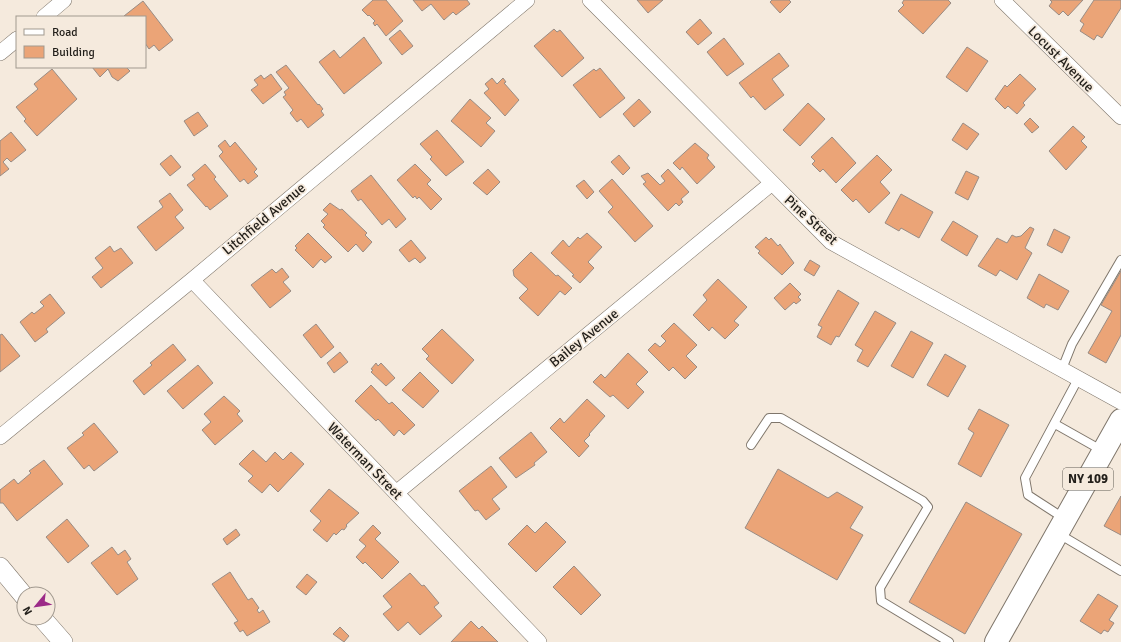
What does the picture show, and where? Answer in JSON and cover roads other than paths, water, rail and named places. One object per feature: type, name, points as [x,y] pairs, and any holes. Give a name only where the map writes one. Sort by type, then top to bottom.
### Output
[{"type":"main road","name":"NY 109","points":[[996,642],[1121,420]]},
{"type":"street","points":[[45,16],[64,0]]},
{"type":"street","name":"Litchfield Avenue","points":[[0,436],[192,280],[527,0]]},
{"type":"street","name":"Pine Street","points":[[590,0],[831,242],[1121,402]]},
{"type":"street","name":"Locust Avenue","points":[[1002,0],[1121,117]]},
{"type":"street","points":[[0,53],[16,40]]},
{"type":"street","name":"Bailey Avenue","points":[[396,493],[772,183]]},
{"type":"street","name":"Waterman Street","points":[[192,280],[539,642]]},
{"type":"street","points":[[0,566],[16,586]]},
{"type":"street","points":[[49,626],[63,642]]},
{"type":"lane","points":[[1062,369],[1072,344],[1121,260]]},
{"type":"lane","points":[[1078,378],[1055,424],[1025,478],[1028,495],[1062,526],[1121,571]]},
{"type":"lane","points":[[751,445],[768,418],[781,418],[923,501],[928,507],[880,588],[881,601],[949,642]]},
{"type":"lane","points":[[1055,424],[1104,451]]}]
